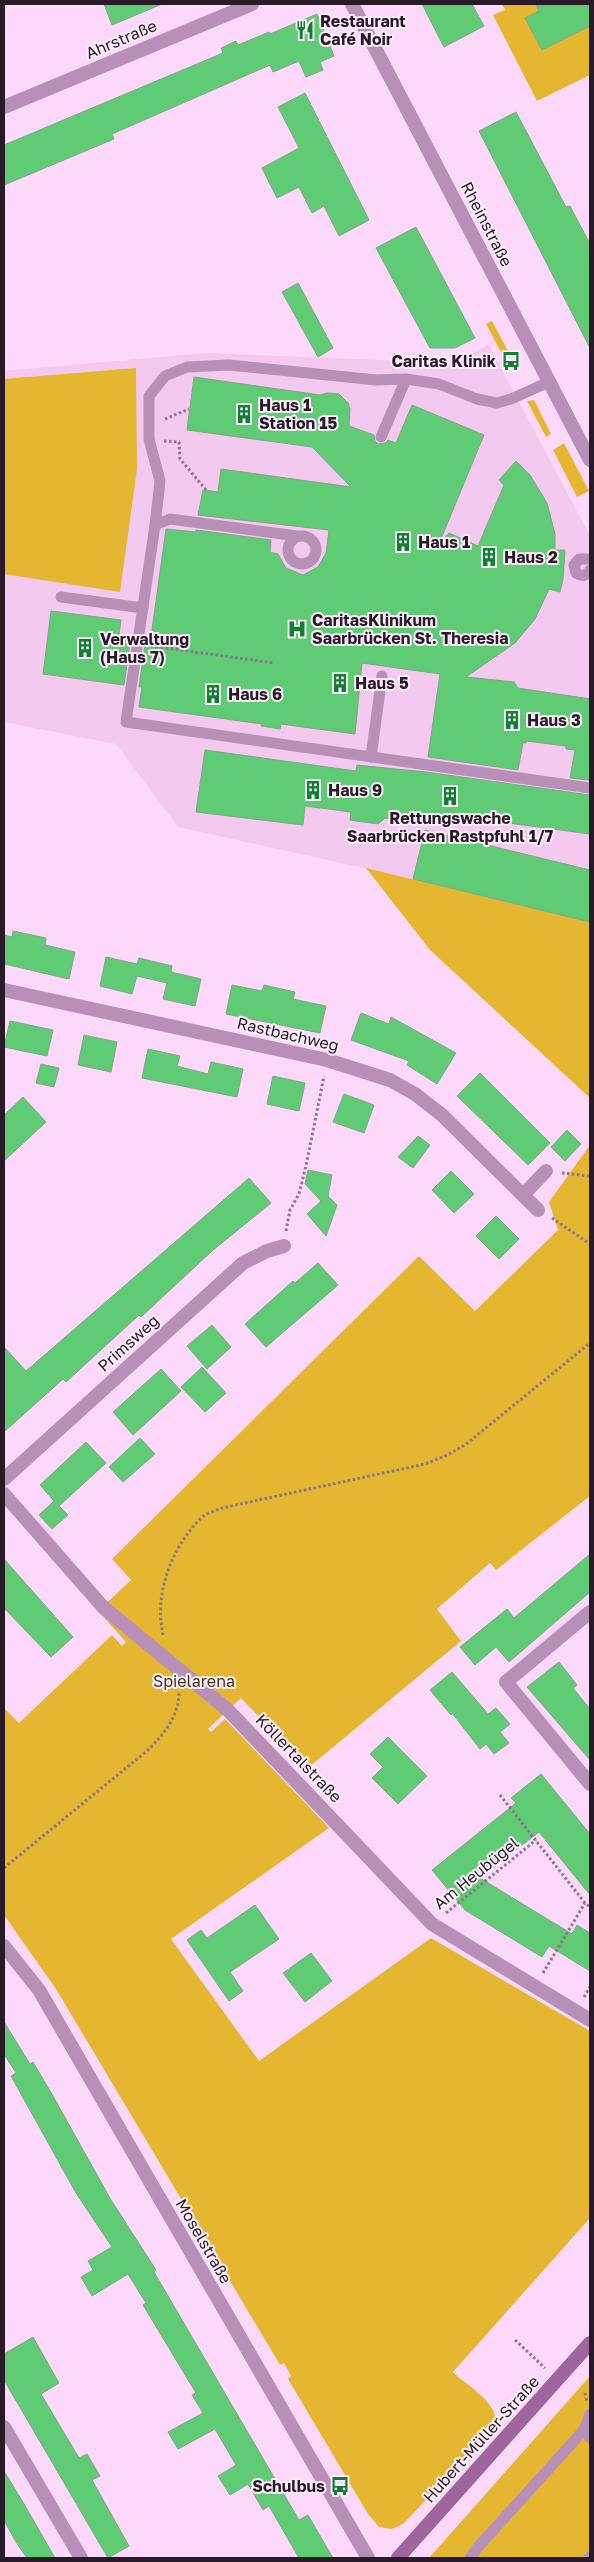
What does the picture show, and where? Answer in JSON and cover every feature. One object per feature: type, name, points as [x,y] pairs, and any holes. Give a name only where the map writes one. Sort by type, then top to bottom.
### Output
[{"type":"main road","name":"Hubert-Müller-Straße","points":[[398,2558],[590,2343]]},
{"type":"street","name":"Ahrstraße","points":[[4,107],[252,4]]},
{"type":"street","name":"Rheinstraße","points":[[352,4],[548,382],[590,457]]},
{"type":"street","name":"Rastbachweg","points":[[4,990],[327,1060],[390,1080],[416,1094],[442,1115],[538,1210]]},
{"type":"street","points":[[523,1195],[546,1171]]},
{"type":"street","name":"Primsweg","points":[[4,1479],[243,1263],[267,1250],[284,1246]]},
{"type":"street","name":"Köllertalstraße","points":[[4,1494],[103,1607],[228,1710],[432,1924],[590,2020]]},
{"type":"street","points":[[590,1612],[506,1682],[590,1784]]},
{"type":"street","name":"Moselstraße","points":[[4,1946],[39,1990],[368,2558]]},
{"type":"street","points":[[4,2427],[81,2558]]},
{"type":"lane","points":[[548,382],[511,399],[496,403],[477,399],[439,384],[406,379],[376,380],[228,365],[187,367],[165,376],[150,396],[149,439],[160,480],[126,722],[590,788]]},
{"type":"lane","points":[[381,437],[406,379]]},
{"type":"lane","points":[[155,525],[170,519],[307,536],[314,542],[317,550],[313,559],[305,564],[295,562],[289,555],[288,546],[277,533]]},
{"type":"lane","points":[[288,546],[297,536]]},
{"type":"lane","points":[[61,597],[143,608]]},
{"type":"lane","points":[[371,757],[382,676]]},
{"type":"lane","points":[[470,2558],[484,2540],[587,2434],[590,2414]]},
{"type":"path","points":[[148,425],[190,408]]},
{"type":"path","points":[[149,439],[179,442],[180,459],[207,491]]},
{"type":"path","points":[[138,644],[274,663]]},
{"type":"path","points":[[284,1246],[290,1210],[300,1194],[327,1060]]},
{"type":"path","points":[[546,1171],[590,1176]]},
{"type":"path","points":[[538,1210],[590,1244]]},
{"type":"path","points":[[159,1610],[171,1561],[202,1517],[222,1508],[425,1464],[445,1456],[465,1445],[590,1343]]},
{"type":"path","points":[[4,1868],[148,1750],[165,1732],[179,1699]]},
{"type":"path","points":[[500,1795],[590,1907]]},
{"type":"path","name":"Am Heubügel","points":[[432,1924],[536,1840]]},
{"type":"path","points":[[535,1987],[585,1903]]},
{"type":"path","points":[[515,2340],[546,2368]]},
{"type":"shaded area","name":"CaritasKlinikum Saarbrücken St. Theresia","points":[[489,345],[590,536],[590,870],[433,832],[421,845],[413,879],[178,827],[116,744],[4,722],[4,371],[207,353],[455,363]]},
{"type":"green space","points":[[502,4],[590,4],[590,75],[537,101],[493,15],[505,10]]},
{"type":"green space","points":[[492,321],[508,351],[502,354],[486,324]]},
{"type":"green space","points":[[136,368],[137,469],[120,592],[4,574],[4,379]]},
{"type":"green space","points":[[534,400],[551,434],[546,437],[527,401]]},
{"type":"green space","points":[[564,443],[589,491],[577,497],[553,450]]},
{"type":"green space","points":[[366,868],[590,922],[590,1098],[430,950]]},
{"type":"green space","name":"Spielarena","points":[[590,1145],[590,1496],[496,1570],[490,1563],[437,1609],[461,1641],[308,1768],[241,1698],[208,1729],[211,1732],[225,1719],[329,1828],[171,1939],[259,2061],[431,1938],[590,2031],[590,2218],[453,2372],[486,2400],[491,2406],[496,2421],[465,2459],[403,2524],[392,2529],[379,2527],[368,2514],[288,2379],[291,2376],[284,2363],[280,2365],[56,1989],[4,1915],[4,1708],[19,1723],[112,1635],[122,1646],[126,1642],[98,1611],[131,1580],[112,1559],[419,1256],[475,1311],[558,1230],[549,1202]]},
{"type":"green space","points":[[590,2376],[590,2558],[429,2558]]},
{"type":"building","points":[[104,4],[162,4],[112,25]]},
{"type":"building","points":[[422,4],[472,4],[484,26],[444,47]]},
{"type":"building","points":[[536,4],[590,4],[590,26],[542,50],[525,18],[539,11]]},
{"type":"building","points":[[317,14],[334,56],[320,62],[323,70],[306,77],[299,61],[273,72],[270,65],[112,134],[114,139],[4,185],[4,145],[223,53],[221,48],[236,41],[238,45]]},
{"type":"building","points":[[305,93],[369,220],[339,236],[324,206],[312,213],[299,187],[277,198],[262,168],[299,148],[278,107]]},
{"type":"building","points":[[516,112],[566,207],[570,206],[590,244],[590,348],[479,131]]},
{"type":"building","points":[[416,227],[475,338],[455,348],[430,348],[376,248]]},
{"type":"building","points":[[298,283],[333,348],[318,357],[282,292]]},
{"type":"building","points":[[194,377],[320,395],[327,393],[339,394],[348,403],[350,409],[349,426],[374,435],[375,441],[378,444],[385,443],[388,440],[396,443],[412,405],[484,435],[438,546],[449,533],[478,546],[504,485],[499,480],[516,461],[530,475],[547,503],[555,534],[555,550],[565,550],[560,592],[549,589],[535,619],[515,643],[466,677],[514,682],[518,688],[590,699],[590,780],[570,778],[575,750],[566,749],[566,746],[526,741],[526,743],[523,743],[518,770],[428,757],[440,674],[362,663],[355,734],[281,724],[280,729],[261,726],[262,724],[139,707],[142,687],[139,687],[146,637],[151,637],[166,529],[196,532],[196,530],[271,540],[270,552],[278,554],[286,568],[303,575],[318,567],[326,553],[329,530],[198,515],[203,490],[218,492],[221,469],[351,487],[312,447],[187,430]]},
{"type":"building","name":"Verwaltung (Haus 7)","points":[[51,611],[121,620],[119,634],[131,636],[124,685],[43,674]]},
{"type":"building","name":"Haus 9","points":[[205,750],[356,771],[357,765],[426,772],[590,795],[590,834],[435,813],[433,825],[385,818],[378,824],[350,820],[351,812],[305,806],[303,825],[196,812]]},
{"type":"building","points":[[425,830],[590,870],[590,922],[413,879]]},
{"type":"building","points":[[13,931],[46,938],[45,945],[75,952],[69,979],[4,964],[4,935],[12,937]]},
{"type":"building","points":[[106,957],[137,964],[139,958],[172,966],[171,972],[201,979],[195,1006],[163,999],[167,983],[137,976],[132,994],[100,986]]},
{"type":"building","points":[[232,985],[262,991],[264,985],[295,992],[293,999],[326,1006],[320,1033],[226,1014]]},
{"type":"building","points":[[361,1013],[389,1024],[391,1017],[456,1053],[437,1084],[407,1065],[409,1061],[351,1040]]},
{"type":"building","points":[[10,1021],[53,1030],[47,1056],[4,1047]]},
{"type":"building","points":[[84,1035],[117,1042],[111,1072],[78,1065]]},
{"type":"building","points":[[148,1049],[180,1056],[177,1066],[208,1074],[211,1062],[243,1069],[237,1097],[142,1078]]},
{"type":"building","points":[[41,1064],[59,1068],[54,1087],[36,1083]]},
{"type":"building","points":[[480,1073],[550,1143],[528,1165],[457,1096]]},
{"type":"building","points":[[273,1076],[305,1083],[299,1111],[267,1104]]},
{"type":"building","points":[[344,1094],[374,1105],[364,1133],[333,1122]]},
{"type":"building","points":[[23,1097],[46,1122],[4,1161],[4,1115]]},
{"type":"building","points":[[567,1130],[581,1144],[565,1161],[551,1147]]},
{"type":"building","points":[[418,1136],[430,1145],[413,1168],[398,1157]]},
{"type":"building","points":[[308,1170],[332,1175],[328,1196],[337,1205],[326,1236],[307,1214],[321,1201],[305,1184]]},
{"type":"building","points":[[451,1171],[474,1194],[454,1213],[432,1190]]},
{"type":"building","points":[[249,1178],[271,1203],[212,1251],[141,1317],[139,1315],[66,1382],[63,1379],[4,1432],[4,1347],[26,1371]]},
{"type":"building","points":[[496,1216],[519,1239],[499,1259],[476,1236]]},
{"type":"building","points":[[318,1263],[338,1285],[266,1347],[245,1324],[293,1281],[295,1283]]},
{"type":"building","points":[[212,1325],[231,1347],[207,1369],[187,1346]]},
{"type":"building","points":[[202,1367],[226,1393],[205,1412],[181,1387]]},
{"type":"building","points":[[161,1369],[181,1391],[133,1435],[113,1412]]},
{"type":"building","points":[[140,1438],[155,1454],[123,1482],[109,1467]]},
{"type":"building","points":[[86,1442],[106,1463],[59,1506],[68,1515],[52,1529],[39,1515],[54,1501],[40,1485]]},
{"type":"building","points":[[590,1554],[590,1592],[509,1662],[496,1647],[475,1665],[460,1647],[507,1609],[514,1618]]},
{"type":"building","points":[[4,1559],[73,1637],[51,1657],[4,1608]]},
{"type":"building","points":[[559,1662],[577,1685],[573,1688],[590,1709],[590,1760],[527,1687]]},
{"type":"building","points":[[452,1672],[488,1714],[496,1708],[510,1724],[500,1732],[509,1743],[494,1754],[486,1744],[480,1749],[452,1713],[451,1715],[430,1690]]},
{"type":"building","points":[[388,1737],[427,1776],[398,1804],[372,1778],[383,1767],[370,1754]]},
{"type":"building","points":[[541,1774],[590,1834],[590,1895],[539,1832],[480,1878],[572,1934],[577,1925],[590,1933],[590,1971],[549,1946],[542,1957],[465,1910],[432,1870],[516,1803],[511,1798]]},
{"type":"building","points":[[255,1905],[279,1939],[230,1972],[243,1991],[229,2001],[187,1940],[201,1930],[207,1938]]},
{"type":"building","points":[[311,1953],[332,1981],[305,2002],[283,1973]]},
{"type":"building","points":[[4,2022],[30,2064],[33,2062],[111,2200],[156,2270],[154,2272],[299,2520],[308,2515],[333,2558],[299,2558],[269,2506],[263,2510],[248,2484],[230,2495],[218,2476],[236,2465],[215,2429],[178,2449],[168,2432],[203,2413],[192,2395],[196,2393],[143,2305],[146,2303],[128,2274],[92,2296],[81,2277],[93,2270],[88,2261],[112,2247],[76,2193],[11,2076],[16,2073],[4,2054]]},
{"type":"building","points":[[33,2337],[59,2383],[41,2394],[79,2458],[87,2454],[100,2476],[92,2480],[129,2546],[108,2558],[4,2380],[4,2354]]},
{"type":"building","points":[[4,2471],[55,2558],[27,2558],[16,2542],[4,2520]]},
{"type":"place","name":"Restaurant Café Noir","points":[[305,30]]},
{"type":"place","name":"Caritas Klinik","points":[[511,361]]},
{"type":"place","name":"Haus 1 Station 15","points":[[244,414]]},
{"type":"place","name":"Haus 1","points":[[403,542]]},
{"type":"place","name":"Haus 2","points":[[489,557]]},
{"type":"place","name":"CaritasKlinikum Saarbrücken St. Theresia","points":[[297,629]]},
{"type":"place","name":"Verwaltung (Haus 7)","points":[[85,648]]},
{"type":"place","name":"Haus 5","points":[[340,683]]},
{"type":"place","name":"Haus 6","points":[[213,694]]},
{"type":"place","name":"Haus 3","points":[[512,720]]},
{"type":"place","name":"Haus 9","points":[[313,790]]},
{"type":"place","name":"Rettungswache Saarbrücken Rastpfuhl 1/7","points":[[450,796]]},
{"type":"place","name":"Schulbus","points":[[340,2486]]}]
